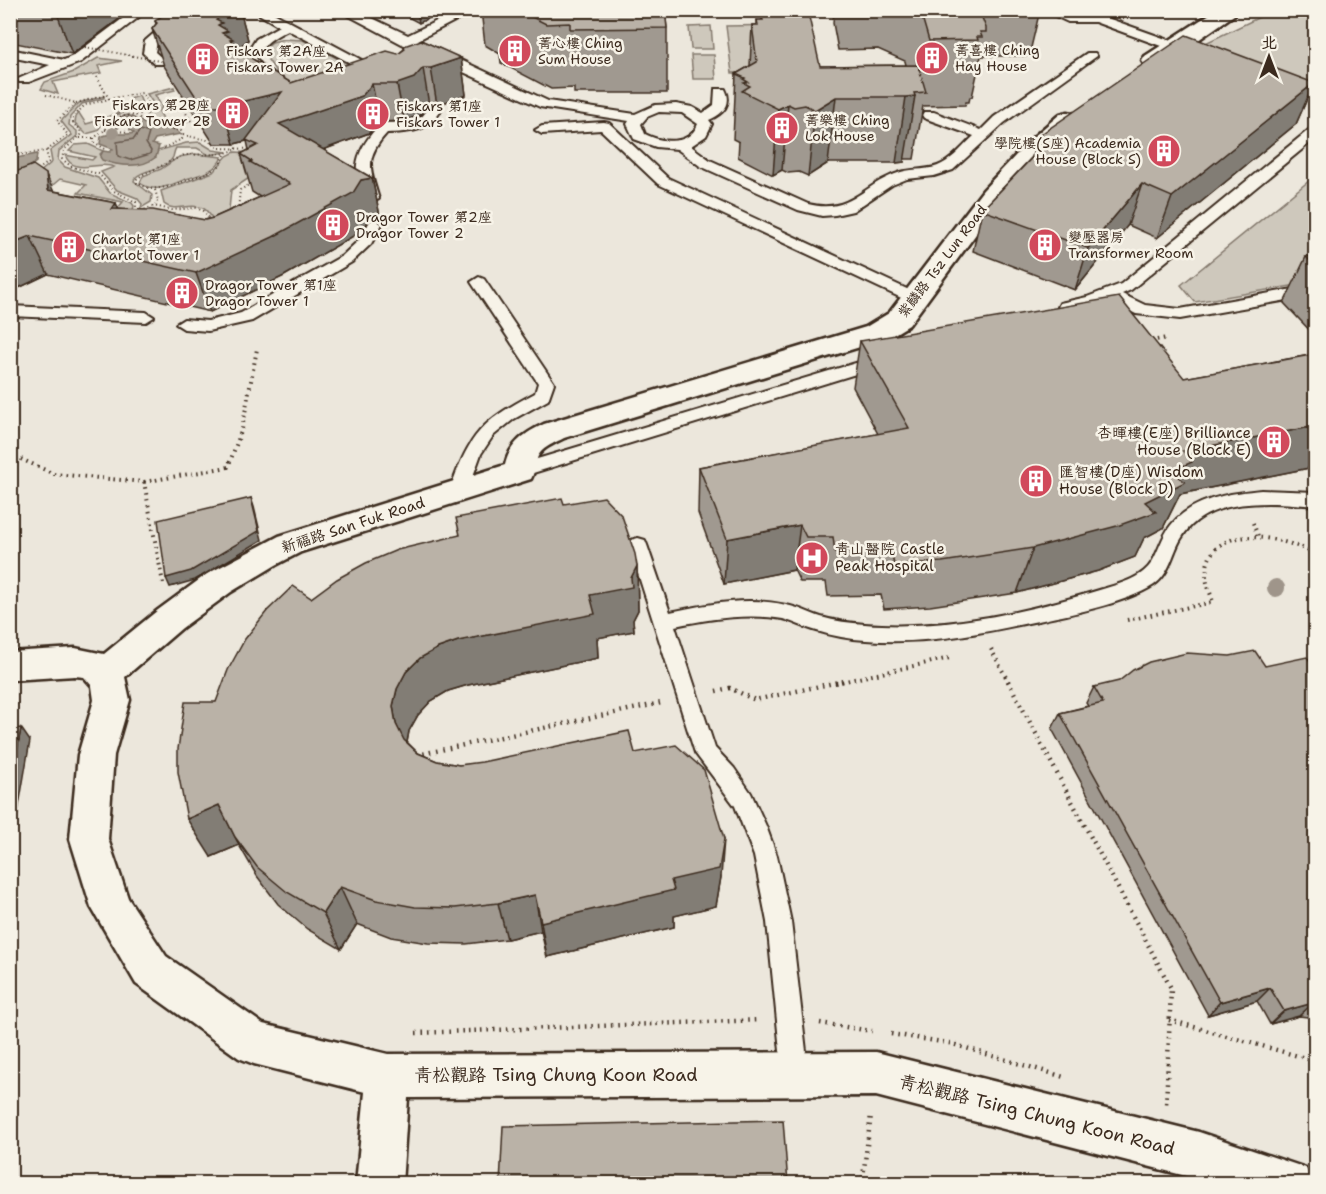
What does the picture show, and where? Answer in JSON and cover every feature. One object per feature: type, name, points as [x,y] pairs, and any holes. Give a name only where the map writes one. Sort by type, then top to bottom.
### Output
[{"type":"street","points":[[1130,76],[1229,11]]},
{"type":"street","name":"紫麟路 Tsz Lun Road","points":[[520,471],[520,459],[524,451],[531,443],[554,431],[876,333],[899,319],[1015,168],[1039,144],[1083,108]]},
{"type":"street","name":"新福路 San Fuk Road","points":[[104,674],[170,619],[219,583],[290,544],[520,471]]},
{"type":"street","points":[[10,666],[75,662],[94,665],[104,674]]},
{"type":"street","name":"青松觀路 Tsing Chung Koon Road","points":[[104,674],[110,680],[112,700],[96,755],[89,840],[111,907],[151,970],[254,1043],[388,1076],[876,1074],[1198,1155],[1290,1184]]},
{"type":"street","points":[[379,1184],[388,1076]]},
{"type":"lane","points":[[162,62],[149,53],[151,41],[189,10]]},
{"type":"lane","points":[[258,10],[390,78]]},
{"type":"lane","points":[[344,10],[406,41],[545,104],[637,118]]},
{"type":"lane","points":[[406,41],[470,10]]},
{"type":"lane","points":[[1048,10],[1068,18],[1096,18],[1176,47]]},
{"type":"lane","points":[[24,79],[66,64],[91,50],[139,11]]},
{"type":"lane","points":[[269,84],[250,58],[260,41],[288,26]]},
{"type":"lane","points":[[10,53],[66,64]]},
{"type":"lane","points":[[680,144],[705,163],[803,207],[822,212],[848,208],[887,182],[905,175],[934,172],[948,167],[1028,98],[1091,56]]},
{"type":"lane","points":[[702,118],[714,114],[721,107],[723,99],[720,92]]},
{"type":"lane","points":[[664,107],[686,109],[702,118],[705,124],[699,136],[680,144],[668,145],[647,140],[635,130],[634,124],[637,118],[653,109],[664,107]]},
{"type":"lane","points":[[372,202],[362,163],[362,156],[371,142],[384,128],[414,127],[429,120],[434,110]]},
{"type":"lane","points":[[929,115],[983,135]]},
{"type":"lane","points":[[1049,309],[1081,304],[1110,295],[1139,278],[1312,125]]},
{"type":"lane","points":[[542,130],[604,126],[663,181],[916,299]]},
{"type":"lane","points":[[184,324],[208,326],[246,317],[347,258],[366,242],[375,224]]},
{"type":"lane","points":[[459,490],[470,455],[482,436],[506,416],[542,396],[546,383],[479,282]]},
{"type":"lane","points":[[1110,295],[1142,310],[1180,314],[1316,290]]},
{"type":"lane","points":[[10,311],[132,314],[146,317]]},
{"type":"lane","points":[[520,471],[896,356]]},
{"type":"lane","points":[[663,621],[722,609],[764,609],[785,612],[824,626],[892,633],[975,624],[1030,615],[1082,602],[1146,581],[1163,562],[1170,541],[1191,517],[1206,508],[1244,499],[1272,497],[1316,499]]},
{"type":"lane","points":[[638,545],[706,753],[728,776],[743,799],[754,824],[776,910],[794,1051]]},
{"type":"path","points":[[85,47],[162,62]]},
{"type":"path","points":[[97,77],[109,99]]},
{"type":"path","points":[[80,138],[82,133],[73,124],[73,117],[85,105],[142,93],[149,105],[138,116]]},
{"type":"path","points":[[76,103],[107,95]]},
{"type":"path","points":[[171,127],[191,122],[181,105]]},
{"type":"path","points":[[130,220],[138,205],[134,200],[114,191],[103,177],[65,164],[62,159],[64,150],[80,138],[94,138],[105,130],[115,117],[129,114],[138,116],[151,125],[181,130],[183,135],[189,138],[207,140],[219,148],[255,150]]},
{"type":"path","points":[[105,130],[128,132]]},
{"type":"path","points":[[164,148],[178,143],[183,135]]},
{"type":"path","points":[[94,138],[94,142],[105,149]]},
{"type":"path","points":[[225,155],[222,163],[211,172],[172,187],[155,190],[141,186],[137,179],[146,172],[160,169],[173,159],[187,154],[225,155],[237,149]]},
{"type":"path","points":[[10,156],[46,151],[48,162],[31,176]]},
{"type":"path","points":[[238,213],[240,190],[255,181]]},
{"type":"path","points":[[154,206],[158,200],[155,190]]},
{"type":"path","points":[[128,213],[154,206],[172,210],[200,208],[210,220],[220,225]]},
{"type":"path","points":[[1141,343],[1174,337]]},
{"type":"path","points":[[10,454],[54,474],[144,482],[228,467],[242,429],[257,349]]},
{"type":"path","points":[[144,482],[170,619]]},
{"type":"path","points":[[1244,499],[1258,536]]},
{"type":"path","points":[[991,649],[1171,988],[1166,1106]]},
{"type":"path","points":[[404,1033],[791,1018],[949,1043],[1074,1080]]},
{"type":"path","points":[[1169,1020],[1316,1061]]},
{"type":"path","points":[[1154,1103],[1176,1110]]},
{"type":"path","points":[[862,1184],[872,1108]]},
{"type":"shaded area","points":[[1272,11],[1315,11],[1315,101],[1189,51]]},
{"type":"shaded area","points":[[779,25],[787,72],[732,73],[726,26]]},
{"type":"shaded area","points":[[711,26],[713,49],[691,49],[689,27]]},
{"type":"shaded area","points":[[284,39],[303,40],[383,83],[285,85],[262,51],[272,42]]},
{"type":"shaded area","points":[[691,55],[714,55],[716,79],[693,79]]},
{"type":"shaded area","points":[[98,58],[122,61],[98,66],[101,73],[53,82],[58,94],[41,89],[45,82],[74,72]]},
{"type":"shaded area","points":[[174,87],[175,90],[155,95],[162,107],[159,111],[166,124],[185,118],[187,121],[167,125],[150,121],[146,116],[153,103],[147,94]]},
{"type":"shaded area","points":[[104,96],[104,98],[82,104],[70,117],[69,125],[77,131],[77,136],[59,151],[58,160],[65,167],[98,178],[110,193],[132,203],[133,210],[116,210],[123,202],[78,193],[86,185],[60,179],[42,194],[20,189],[52,162],[50,151],[72,135],[61,121],[79,103]]},
{"type":"shaded area","points":[[139,96],[144,108],[112,116],[97,131],[86,134],[75,123],[79,113],[86,124],[134,108],[130,99]]},
{"type":"shaded area","points":[[200,142],[213,150],[227,152],[209,155],[197,148],[176,148],[170,162],[135,178],[134,181],[152,195],[151,202],[141,208],[142,204],[137,198],[117,190],[101,172],[114,167],[108,165],[80,167],[69,162],[65,155],[92,160],[95,157],[69,151],[75,145],[88,144],[103,151],[100,154],[105,159],[127,165],[150,160],[156,157],[157,151],[186,143]]},
{"type":"shaded area","points":[[235,152],[258,153],[257,173],[231,190],[228,219],[213,219],[206,210],[198,206],[173,208],[164,204],[161,191],[213,172],[227,156]]},
{"type":"shaded area","points":[[195,154],[222,157],[211,170],[169,186],[152,188],[140,183],[143,176],[161,169],[179,157]]},
{"type":"shaded area","points":[[1315,176],[1315,282],[1195,302],[1181,285]]},
{"type":"water","points":[[128,115],[149,126],[175,129],[180,134],[155,139],[152,144],[159,146],[156,157],[144,163],[122,165],[102,160],[100,157],[103,151],[110,152],[113,149],[100,144],[101,137],[109,134],[134,133],[130,130],[128,118],[120,120],[121,125],[118,128],[112,124],[117,118]]},
{"type":"water","points":[[37,154],[36,162],[15,178],[11,187],[11,159]]},
{"type":"building","points":[[28,10],[65,10],[58,16]]},
{"type":"building","points":[[170,10],[229,10],[216,20],[222,23],[218,25],[228,31],[222,33],[233,39],[230,40],[238,46],[235,48],[291,83],[387,51],[398,54],[405,49],[404,46],[421,40],[461,58],[431,68],[423,68],[414,78],[397,84],[372,84],[362,96],[279,124],[372,178],[361,180],[353,193],[273,237],[196,273],[30,236],[10,244],[10,174],[33,165],[46,174],[48,190],[116,203],[112,209],[153,210],[205,220],[290,184],[250,162],[252,161],[241,154],[258,145],[246,140],[282,92],[223,106],[202,106],[152,29],[157,23],[155,21]]},
{"type":"building","points":[[518,10],[665,10],[667,28],[570,29],[570,23],[546,24]]},
{"type":"building","points":[[920,10],[979,10],[986,32],[980,32],[982,37],[977,37],[978,40],[929,41]]},
{"type":"building","points":[[762,17],[809,17],[820,66],[918,65],[926,92],[914,93],[915,96],[906,97],[836,97],[815,110],[805,105],[794,107],[788,104],[778,109],[742,91],[750,86],[744,83],[748,82],[743,79],[745,78],[736,74],[757,62],[752,25],[758,25],[757,20],[763,20]]},
{"type":"building","points":[[1186,35],[1314,83],[1172,197],[1142,184],[1088,248],[982,210],[1047,142],[1037,137]]},
{"type":"building","points":[[1316,255],[1316,266],[1306,257]]},
{"type":"building","name":"匯智樓(D座) Wisdom House (Block D)","points":[[1119,297],[1184,378],[1316,354],[1316,426],[1183,451],[1192,462],[1172,471],[1185,482],[1145,502],[1156,512],[1117,526],[1033,548],[942,562],[894,565],[891,550],[835,552],[833,537],[806,537],[800,525],[727,539],[699,467],[909,428],[860,341]]},
{"type":"building","points":[[604,497],[622,516],[635,554],[637,566],[631,578],[632,587],[590,595],[595,614],[458,641],[420,658],[406,672],[397,689],[393,706],[396,724],[404,740],[418,753],[437,761],[459,765],[629,731],[635,753],[676,745],[704,770],[724,839],[719,869],[671,880],[674,890],[541,922],[535,895],[498,903],[455,908],[415,907],[376,900],[340,887],[323,913],[287,892],[257,867],[235,837],[219,805],[187,819],[178,772],[178,749],[185,702],[216,702],[228,670],[245,639],[267,611],[293,586],[311,598],[337,579],[366,563],[397,550],[460,535],[456,518],[562,498],[564,504]]},
{"type":"building","points":[[251,498],[259,531],[191,571],[166,578],[158,520]]},
{"type":"building","points":[[1255,651],[1265,666],[1307,657],[1316,669],[1316,1003],[1284,1011],[1270,988],[1220,1002],[1060,713],[1103,703],[1094,687],[1119,681],[1133,670],[1149,662],[1187,653],[1230,656]]},
{"type":"building","points":[[21,728],[10,788],[10,729]]},
{"type":"building","points":[[783,1120],[788,1184],[500,1184],[503,1126]]},
{"type":"place","name":"菁心樓 Ching Sum House","points":[[515,51]]},
{"type":"place","name":"菁喜樓 Ching Hay House","points":[[932,58]]},
{"type":"place","name":"Fiskars 第2A座 Fiskars Tower 2A","points":[[203,59]]},
{"type":"place","name":"Fiskars 第2B座 Fiskars Tower 2B","points":[[233,113]]},
{"type":"place","name":"Fiskars 第1座 Fiskars Tower 1","points":[[373,114]]},
{"type":"place","name":"菁樂樓 Ching Lok House","points":[[782,128]]},
{"type":"place","name":"學院樓(S座) Academia House (Block S)","points":[[1164,151]]},
{"type":"place","name":"Dragor Tower 第2座 Dragor Tower 2","points":[[333,225]]},
{"type":"place","name":"變壓器房 Transformer Room","points":[[1045,245]]},
{"type":"place","name":"Charlot 第1座 Charlot Tower 1","points":[[69,247]]},
{"type":"place","name":"Dragor Tower 第1座 Dragor Tower 1","points":[[182,293]]},
{"type":"place","name":"杏暉樓(E座) Brilliance House (Block E)","points":[[1274,442]]},
{"type":"place","name":"匯智樓(D座) Wisdom House (Block D)","points":[[1036,481]]},
{"type":"place","name":"青山醫院 Castle Peak Hospital","points":[[812,558]]}]
